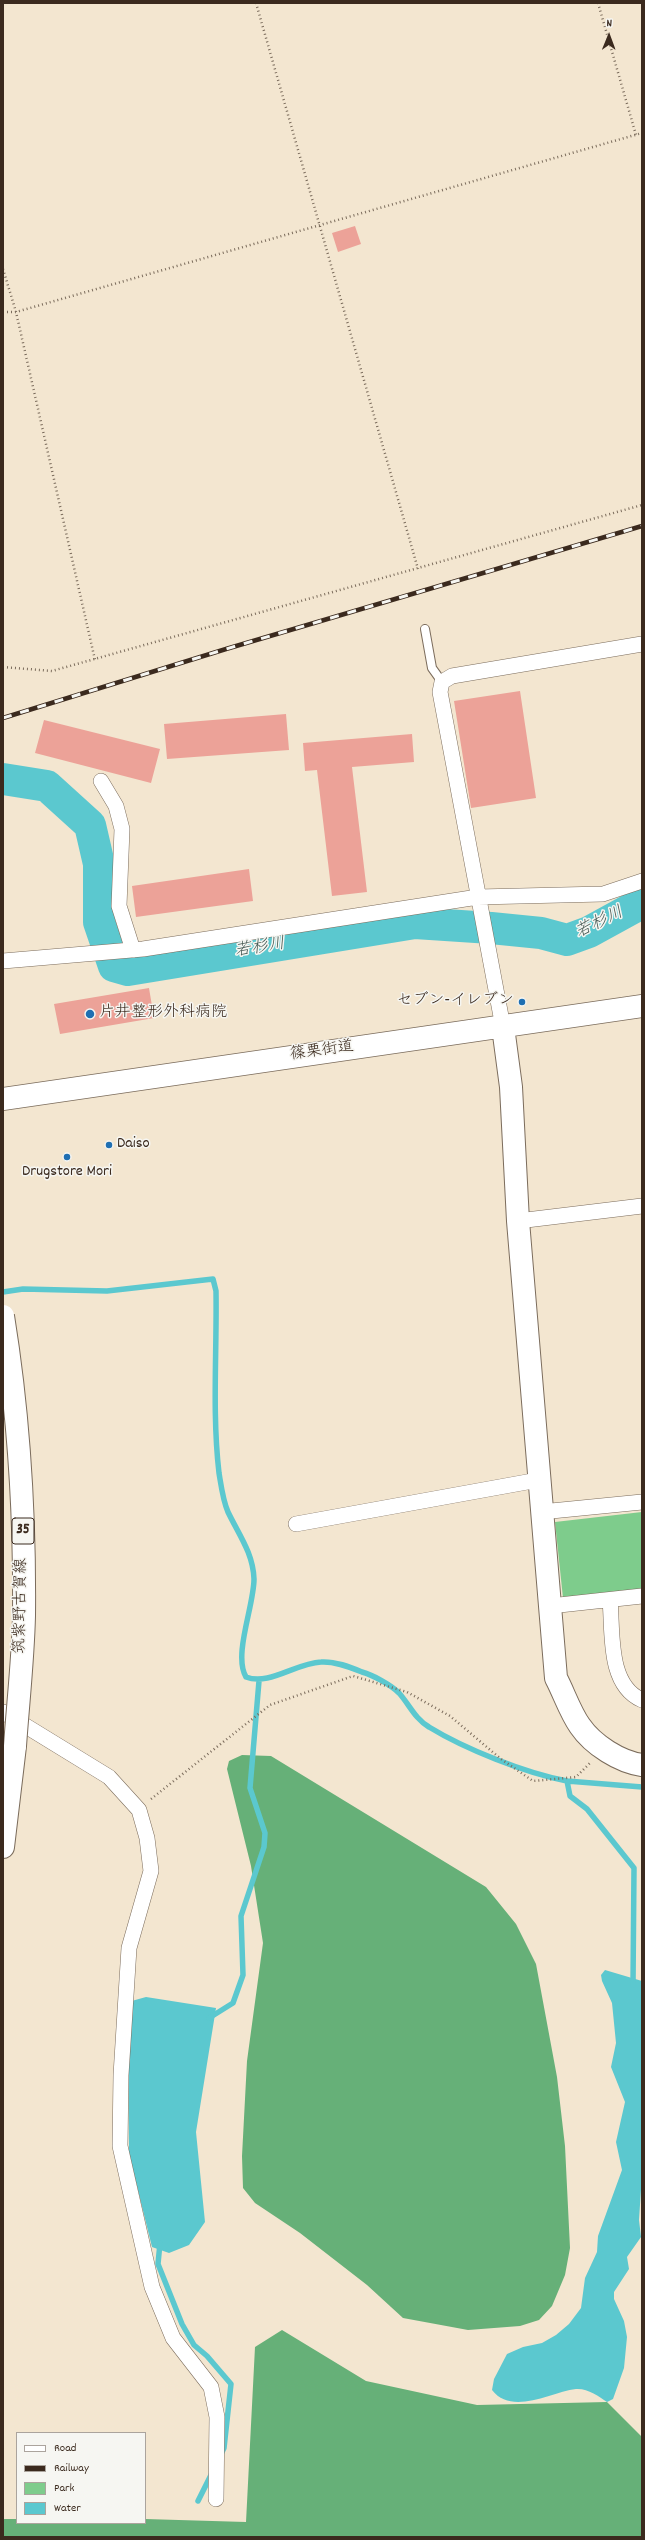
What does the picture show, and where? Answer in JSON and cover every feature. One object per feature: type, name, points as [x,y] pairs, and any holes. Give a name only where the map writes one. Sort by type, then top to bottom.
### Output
[{"type":"main road","name":"篠栗街道","points":[[3,1099],[642,1006]]},
{"type":"main road","points":[[503,1027],[511,1087],[518,1220],[538,1480],[556,1678],[580,1726],[604,1748],[628,1763],[642,1765]]},
{"type":"main road","name":"筑紫野古賀線","points":[[3,1316],[15,1418],[23,1520],[24,1617],[16,1746],[3,1847]]},
{"type":"street","points":[[503,1027],[440,692],[442,682],[452,676],[642,644]]},
{"type":"street","points":[[101,781],[116,806],[122,829],[119,906],[133,950]]},
{"type":"street","points":[[3,961],[133,950],[478,897],[603,894],[642,881]]},
{"type":"street","points":[[518,1220],[642,1206]]},
{"type":"street","points":[[296,1524],[538,1480]]},
{"type":"street","points":[[542,1512],[642,1502]]},
{"type":"street","points":[[550,1606],[642,1596]]},
{"type":"street","points":[[610,1600],[617,1670],[624,1686],[642,1700]]},
{"type":"street","points":[[3,1712],[109,1777],[139,1810],[147,1838],[150,1871],[129,1948],[121,2075],[120,2146],[152,2287],[173,2338],[211,2387],[217,2417],[216,2499]]},
{"type":"lane","points":[[425,629],[432,668],[442,682]]},
{"type":"path","points":[[256,3],[418,569]]},
{"type":"path","points":[[598,3],[636,135]]},
{"type":"path","points":[[3,312],[16,312],[320,223],[642,133]]},
{"type":"path","points":[[3,269],[16,312],[95,660]]},
{"type":"path","points":[[3,667],[52,671],[642,505]]},
{"type":"path","points":[[139,1810],[270,1705],[354,1676],[407,1692],[450,1716],[501,1759],[533,1781],[576,1777],[604,1748]]},
{"type":"green space","points":[[642,1512],[642,1589],[563,1598],[555,1522]]},
{"type":"green space","points":[[242,1755],[271,1756],[486,1887],[516,1924],[536,1964],[557,2077],[565,2146],[570,2248],[565,2275],[552,2306],[539,2320],[520,2326],[468,2330],[403,2318],[367,2285],[300,2233],[255,2203],[243,2188],[242,2156],[247,2061],[263,1943],[251,1866],[227,1769],[229,1761]]},
{"type":"green space","points":[[282,2330],[366,2381],[477,2405],[607,2402],[642,2437],[642,2537],[3,2537],[3,2519],[16,2519],[16,2524],[146,2524],[146,2519],[246,2522],[255,2347]]},
{"type":"water","points":[[605,1970],[642,1981],[642,2174],[639,2220],[641,2237],[627,2257],[629,2269],[614,2292],[614,2299],[624,2321],[627,2337],[624,2368],[613,2399],[607,2402],[593,2393],[580,2389],[521,2402],[510,2401],[500,2398],[492,2390],[494,2379],[507,2354],[523,2347],[542,2343],[556,2335],[569,2324],[581,2308],[585,2278],[597,2252],[598,2236],[622,2170],[616,2142],[625,2102],[611,2067],[616,2043],[612,2003],[602,1981],[601,1975]]},
{"type":"water","points":[[146,1997],[216,2008],[196,2132],[205,2222],[189,2245],[169,2253],[152,2247],[129,2154],[128,2002]]},
{"type":"building","points":[[355,226],[361,244],[338,252],[332,233]]},
{"type":"building","points":[[520,691],[536,798],[471,808],[454,701]]},
{"type":"building","points":[[286,714],[289,750],[167,759],[164,724]]},
{"type":"building","points":[[44,720],[160,749],[151,783],[35,753]]},
{"type":"building","points":[[412,734],[414,762],[352,767],[367,892],[332,896],[317,770],[305,771],[303,743]]},
{"type":"building","points":[[249,869],[253,901],[136,917],[132,886]]},
{"type":"building","points":[[149,988],[154,1018],[60,1034],[54,1004]]},
{"type":"waterway","name":"若杉川","points":[[3,779],[47,786],[90,825],[99,864],[99,922],[114,966],[128,970],[415,923],[541,933],[567,940],[589,932],[642,903]]},
{"type":"waterway","points":[[3,1292],[23,1289],[107,1291],[213,1279],[216,1291],[215,1405],[219,1473],[226,1508],[245,1544],[251,1561],[254,1579],[243,1643],[243,1668],[246,1677],[264,1679],[312,1663],[321,1662],[332,1662],[347,1666],[371,1675],[391,1687],[403,1697],[412,1711],[424,1724],[460,1744],[514,1766],[567,1781],[570,1796],[587,1809],[634,1868],[633,1985]]},
{"type":"waterway","points":[[209,2018],[233,2003],[243,1975],[241,1916],[264,1847],[265,1833],[250,1788],[259,1681]]},
{"type":"waterway","points":[[567,1781],[642,1787]]},
{"type":"waterway","points":[[160,2243],[158,2264],[182,2324],[194,2345],[207,2356],[231,2384],[224,2448],[221,2454]]},
{"type":"waterway","points":[[198,2501],[212,2473]]},
{"type":"railway","points":[[3,718],[226,649],[642,526]]},
{"type":"place","name":"セブン-イレブン","points":[[522,1002]]},
{"type":"place","name":"片井整形外科病院","points":[[90,1014]]},
{"type":"place","name":"Daiso","points":[[109,1145]]},
{"type":"place","name":"Drugstore Mori","points":[[67,1157]]}]
